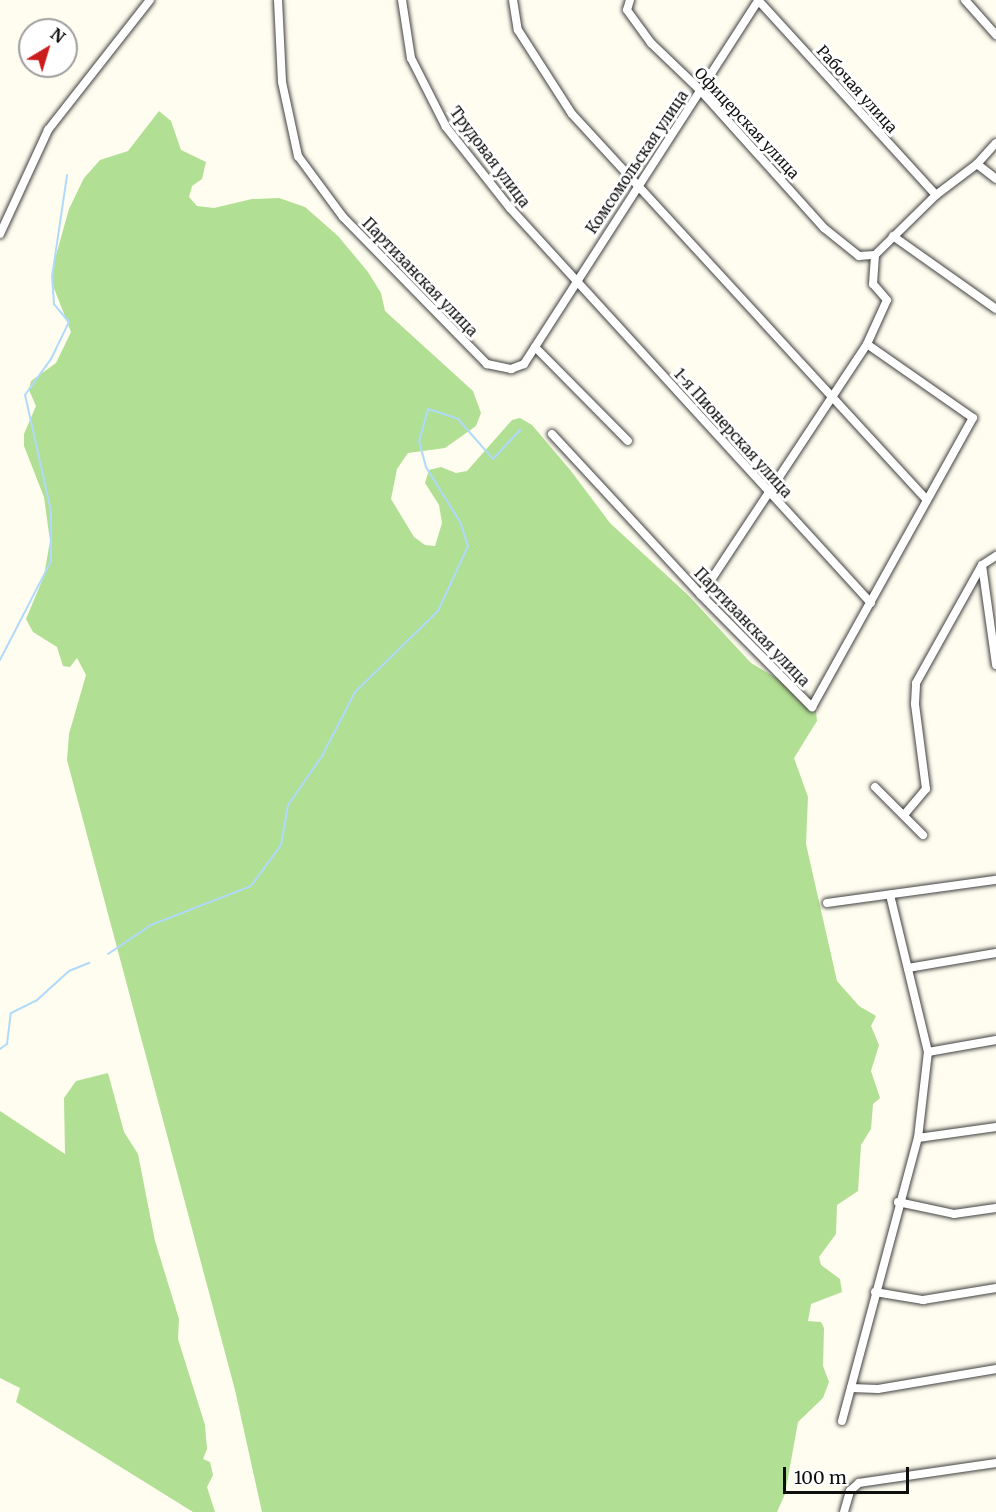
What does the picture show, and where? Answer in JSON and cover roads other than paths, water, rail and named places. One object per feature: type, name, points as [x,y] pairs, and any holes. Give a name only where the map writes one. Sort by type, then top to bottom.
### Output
[{"type":"street","points":[[0,234],[48,130],[150,0]]},
{"type":"street","name":"Партизанская улица","points":[[278,0],[282,82],[298,156],[343,217],[487,364],[517,369],[535,347],[576,279]]},
{"type":"street","name":"Трудовая улица","points":[[402,0],[411,58],[446,127],[510,208],[576,279]]},
{"type":"street","points":[[513,0],[518,30],[572,114],[635,188],[926,499]]},
{"type":"street","name":"Офицерская улица","points":[[630,0],[627,10],[651,43],[701,91],[824,228],[859,256],[875,255]]},
{"type":"street","name":"Комсомольская улица","points":[[576,279],[759,0]]},
{"type":"street","name":"Рабочая улица","points":[[759,0],[936,195]]},
{"type":"street","points":[[965,0],[996,35]]},
{"type":"street","points":[[701,595],[830,396],[867,344],[887,300],[873,285],[875,255],[936,195],[977,164],[996,143]]},
{"type":"street","points":[[977,164],[996,179]]},
{"type":"street","points":[[893,236],[996,309]]},
{"type":"street","name":"1-я Пионерская улица","points":[[576,279],[871,603]]},
{"type":"street","points":[[867,344],[973,418],[926,499],[871,603]]},
{"type":"street","points":[[535,347],[628,441]]},
{"type":"street","name":"Партизанская улица","points":[[552,434],[701,595],[812,707],[871,603]]},
{"type":"street","points":[[904,815],[926,789],[915,704],[916,683],[982,565],[996,556]]},
{"type":"street","points":[[982,565],[996,665]]},
{"type":"street","points":[[875,787],[924,835]]},
{"type":"street","points":[[827,903],[996,880]]},
{"type":"street","points":[[842,1421],[898,1202],[918,1138],[928,1052],[890,895]]},
{"type":"street","points":[[908,968],[996,953]]},
{"type":"street","points":[[928,1052],[996,1040]]},
{"type":"street","points":[[918,1138],[996,1127]]},
{"type":"street","points":[[898,1202],[954,1214],[996,1208]]},
{"type":"street","points":[[875,1292],[923,1300],[996,1288]]},
{"type":"street","points":[[851,1389],[878,1389],[996,1369]]},
{"type":"street","points":[[844,1512],[850,1491],[859,1484],[996,1463]]},
{"type":"waterway","points":[[0,660],[51,561],[51,511],[25,395],[51,359],[69,322],[54,304],[52,277],[67,175]]},
{"type":"waterway","points":[[108,954],[151,925],[251,886],[281,845],[288,805],[322,756],[355,692],[438,611],[468,546],[460,522],[426,467],[419,441],[428,409],[458,419],[493,459],[520,430]]},
{"type":"waterway","points":[[0,1049],[7,1044],[11,1013],[36,1001],[69,971],[89,963]]}]
